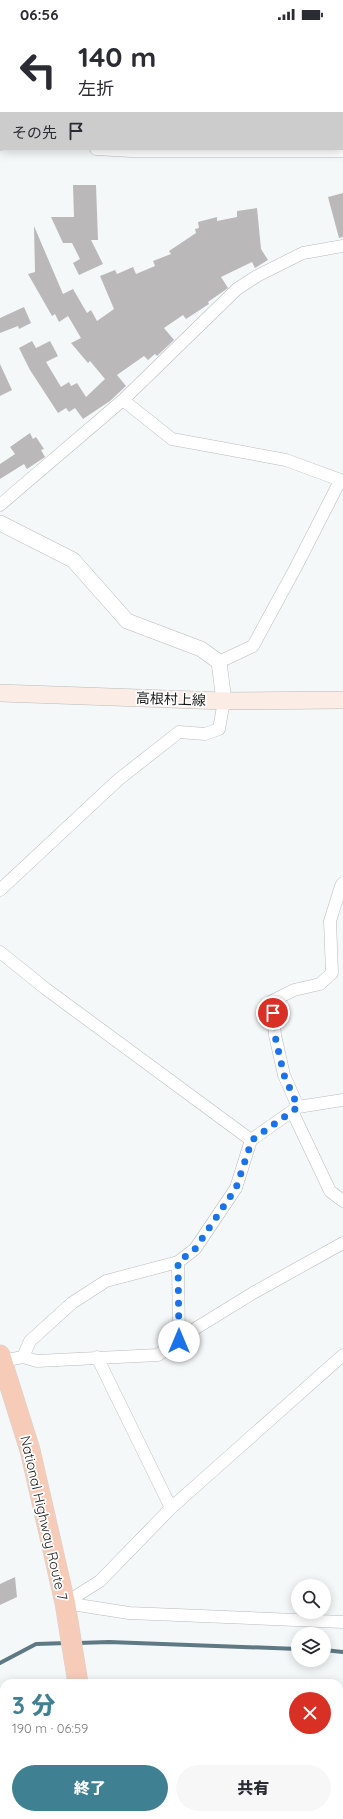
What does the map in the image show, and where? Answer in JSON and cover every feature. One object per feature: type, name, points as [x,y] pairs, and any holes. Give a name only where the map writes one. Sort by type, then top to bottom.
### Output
[{"type":"highway","name":"National Highway Route 7","points":[[1,1358],[30,1450],[65,1603],[77,1679]]},
{"type":"main road","name":"高根村上線","points":[[0,693],[224,701],[343,700]]},
{"type":"street","points":[[114,150],[343,151]]},
{"type":"street","points":[[0,505],[123,400],[237,289],[258,276],[303,253],[343,246]]},
{"type":"street","points":[[123,400],[172,439],[286,460],[342,481],[253,646],[219,662]]},
{"type":"street","points":[[0,523],[73,560],[127,621],[200,649],[219,662],[224,701],[219,729],[205,734],[179,732],[118,780],[0,890]]},
{"type":"street","points":[[343,883],[330,921],[332,973],[320,984],[294,990],[272,1001],[275,1036],[284,1075],[295,1109],[330,1191],[343,1201]]},
{"type":"street","points":[[0,952],[46,988],[252,1140]]},
{"type":"street","points":[[23,1357],[30,1341],[72,1303],[106,1281],[178,1262],[195,1249],[236,1188],[252,1140],[295,1109],[343,1100]]},
{"type":"street","points":[[1,1358],[23,1357],[37,1361],[158,1355],[253,1293],[343,1243]]},
{"type":"street","points":[[178,1262],[179,1341]]},
{"type":"street","points":[[65,1603],[100,1581],[171,1508],[343,1355]]},
{"type":"street","points":[[97,1357],[171,1508]]},
{"type":"street","points":[[65,1603],[129,1613],[343,1622]]},
{"type":"building","points":[[73,185],[96,185],[98,240],[91,240],[103,264],[79,275],[73,263],[80,259],[72,243],[63,243],[51,217],[74,217]]},
{"type":"building","points":[[343,193],[343,237],[339,238],[328,197]]},
{"type":"building","points":[[257,208],[261,249],[268,260],[255,268],[252,262],[221,277],[228,288],[208,302],[209,304],[186,319],[183,315],[164,328],[174,340],[157,356],[155,354],[148,360],[144,356],[117,375],[126,386],[110,401],[83,419],[75,408],[69,412],[66,408],[58,413],[30,370],[19,348],[32,341],[36,348],[50,341],[58,356],[46,362],[61,387],[69,382],[71,386],[77,383],[86,397],[105,379],[90,361],[88,363],[71,343],[81,338],[68,316],[59,322],[55,314],[52,316],[28,274],[35,272],[34,226],[63,294],[73,289],[87,313],[91,310],[97,321],[114,309],[100,276],[115,270],[117,274],[133,267],[136,274],[155,266],[153,261],[171,254],[169,251],[196,233],[195,229],[199,228],[198,222],[217,217],[217,221],[237,217],[237,211]]},
{"type":"building","points":[[24,307],[31,323],[19,329],[18,326],[0,333],[0,318]]},
{"type":"building","points":[[0,364],[12,390],[0,396]]},
{"type":"building","points":[[30,433],[33,439],[36,437],[44,449],[41,450],[45,457],[27,469],[24,464],[0,479],[0,464],[15,454],[10,447]]},
{"type":"building","points":[[15,1577],[17,1597],[0,1605],[0,1584]]},
{"type":"waterway","points":[[78,1643],[109,1642],[291,1649]]},
{"type":"waterway","points":[[0,1663],[36,1644],[67,1643]]},
{"type":"waterway","points":[[331,1651],[343,1652]]},
{"type":"route","points":[[179,1341],[178,1262],[195,1249],[236,1188],[252,1140],[298,1107],[284,1075],[275,1036],[273,1013]]}]
